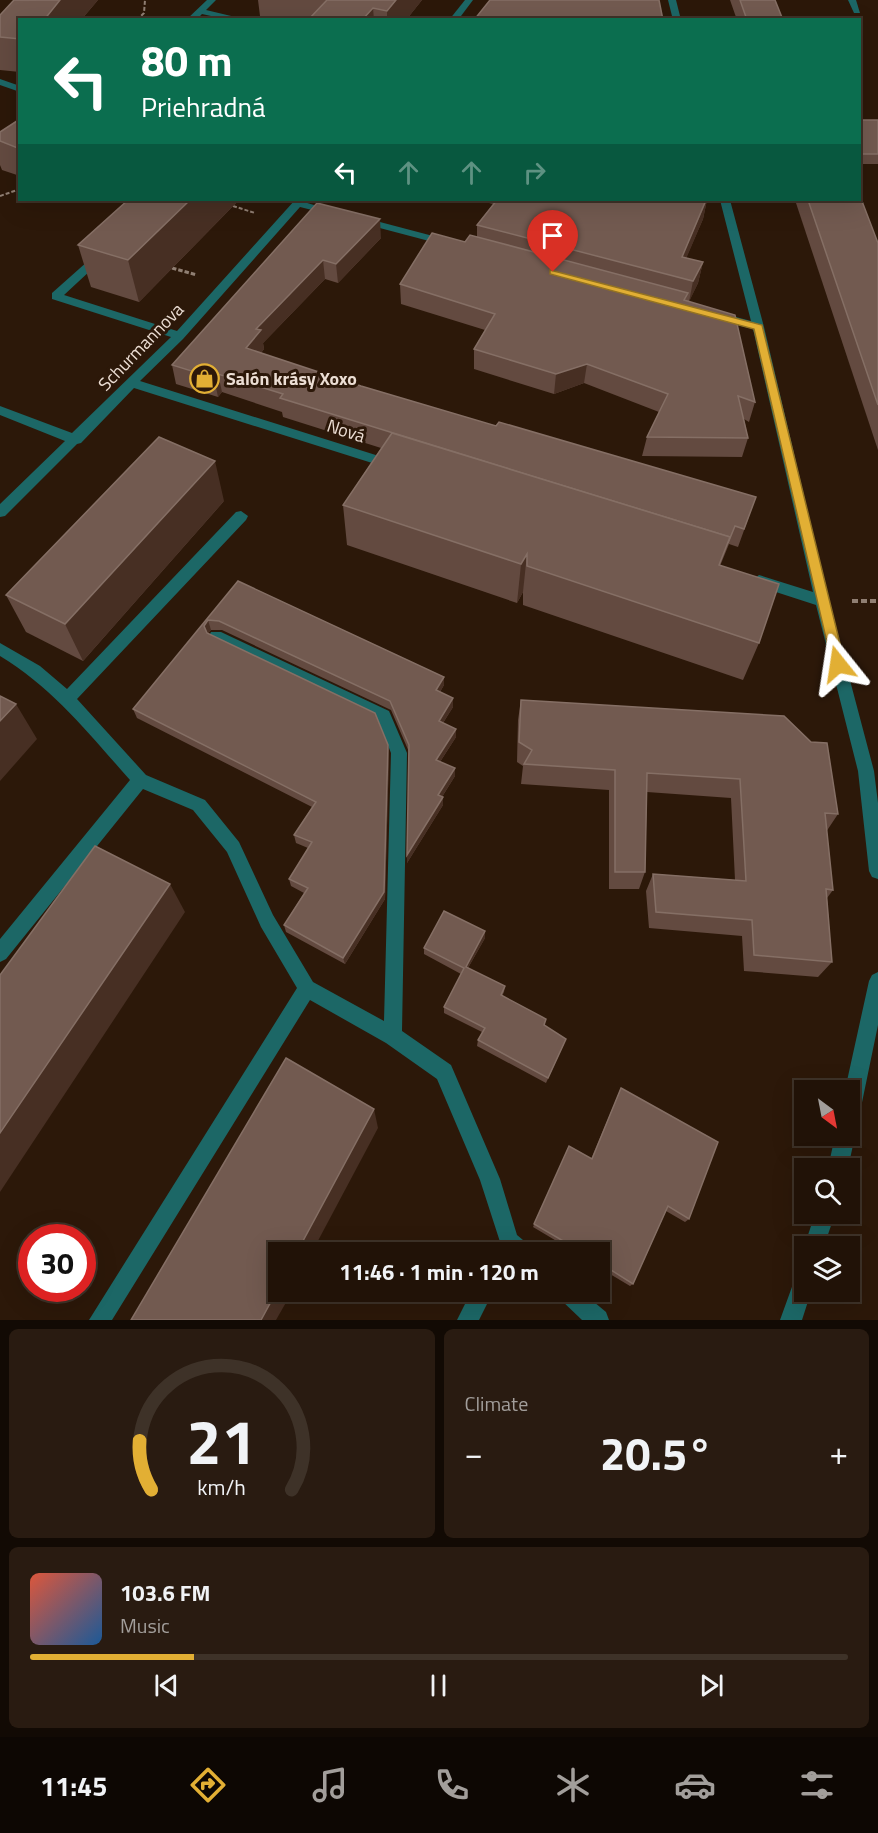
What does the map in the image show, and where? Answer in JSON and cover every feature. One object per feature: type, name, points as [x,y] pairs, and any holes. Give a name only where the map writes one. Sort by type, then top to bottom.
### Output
[{"type":"street","points":[[192,18],[212,0]]},
{"type":"street","points":[[455,18],[470,0]]},
{"type":"street","points":[[672,0],[676,18]]},
{"type":"street","points":[[852,0],[857,11]]},
{"type":"street","points":[[200,11],[234,18]]},
{"type":"street","points":[[0,82],[18,88]]},
{"type":"street","points":[[299,201],[462,247]]},
{"type":"street","name":"Schurmannova","points":[[0,512],[76,440],[179,336],[299,201]]},
{"type":"street","points":[[725,201],[758,327],[822,601],[867,771],[878,872]]},
{"type":"street","points":[[108,248],[56,296],[179,336]]},
{"type":"street","points":[[701,312],[758,327]]},
{"type":"street","name":"Nová","points":[[133,382],[402,468]]},
{"type":"street","points":[[0,410],[76,440]]},
{"type":"street","points":[[67,699],[241,516]]},
{"type":"street","points":[[742,575],[822,601]]},
{"type":"street","points":[[216,636],[384,716],[399,753],[393,1036]]},
{"type":"street","points":[[0,649],[35,670],[67,699],[140,780],[199,805],[233,847],[267,921],[307,988],[393,1036],[444,1072],[490,1179],[508,1242]]},
{"type":"street","points":[[0,953],[140,780]]},
{"type":"street","points":[[857,1080],[878,981]]},
{"type":"street","points":[[100,1320],[307,988]]},
{"type":"street","points":[[468,1320],[477,1302]]},
{"type":"street","points":[[578,1302],[598,1320]]},
{"type":"street","points":[[791,1320],[797,1302]]},
{"type":"path","points":[[139,18],[144,13],[145,0]]},
{"type":"path","points":[[0,196],[18,190]]},
{"type":"path","points":[[233,206],[256,213]]},
{"type":"path","points":[[172,268],[199,276]]},
{"type":"building","points":[[14,0],[60,0],[46,18],[18,18],[18,39],[0,37],[0,15]]},
{"type":"building","points":[[327,0],[396,0],[387,11],[373,8],[364,18],[310,18]]},
{"type":"building","points":[[490,0],[659,0],[663,18],[476,18]]},
{"type":"building","points":[[740,0],[775,0],[782,18],[746,18]]},
{"type":"building","points":[[18,120],[18,148],[0,141],[0,132]]},
{"type":"building","points":[[861,120],[878,120],[878,154],[861,154]]},
{"type":"building","points":[[861,199],[878,243],[878,405],[808,201],[861,201]]},
{"type":"building","points":[[127,201],[189,201],[128,260],[78,245]]},
{"type":"building","points":[[496,201],[706,201],[682,257],[703,262],[693,281],[477,225]]},
{"type":"building","points":[[317,203],[380,219],[336,264],[323,260],[256,329],[261,330],[246,348],[361,386],[496,426],[499,422],[756,497],[744,529],[735,526],[728,543],[730,537],[280,398],[283,394],[218,374],[214,378],[172,365]]},
{"type":"building","points":[[432,233],[465,242],[470,235],[688,293],[684,300],[735,315],[755,402],[738,396],[748,438],[647,437],[668,394],[587,364],[556,374],[474,349],[495,314],[400,284]]},
{"type":"building","points":[[392,433],[730,537],[719,565],[779,584],[759,643],[527,566],[527,554],[521,564],[343,505]]},
{"type":"building","points":[[159,437],[215,461],[65,624],[6,595]]},
{"type":"building","points":[[238,581],[444,677],[436,690],[453,698],[439,721],[456,729],[436,760],[455,768],[438,795],[443,797],[407,855],[409,745],[390,701],[219,621],[208,620],[204,626],[207,633],[375,713],[388,745],[384,892],[343,958],[284,925],[308,888],[289,879],[312,842],[294,835],[316,802],[133,709]]},
{"type":"building","points":[[0,696],[16,704],[0,721]]},
{"type":"building","points":[[521,700],[784,716],[811,742],[827,743],[838,814],[825,813],[833,890],[826,889],[832,962],[754,955],[752,920],[656,912],[653,874],[746,881],[740,779],[647,773],[645,872],[615,872],[615,770],[524,764],[532,750],[519,742]]},
{"type":"building","points":[[95,846],[170,884],[0,1133],[0,975]]},
{"type":"building","points":[[444,911],[485,931],[466,967],[505,986],[501,995],[546,1019],[544,1025],[566,1039],[548,1078],[478,1040],[485,1028],[444,1007],[464,968],[424,948]]},
{"type":"building","points":[[286,1058],[374,1109],[302,1242],[268,1242],[268,1302],[271,1302],[261,1320],[131,1320]]},
{"type":"building","points":[[621,1088],[718,1142],[689,1219],[668,1206],[633,1284],[610,1269],[610,1242],[565,1242],[534,1224],[569,1146],[592,1159]]},
{"type":"place","name":"Salón krásy Xoxo","points":[[205,379]]},
{"type":"route","points":[[553,272],[758,327],[838,664]]}]
